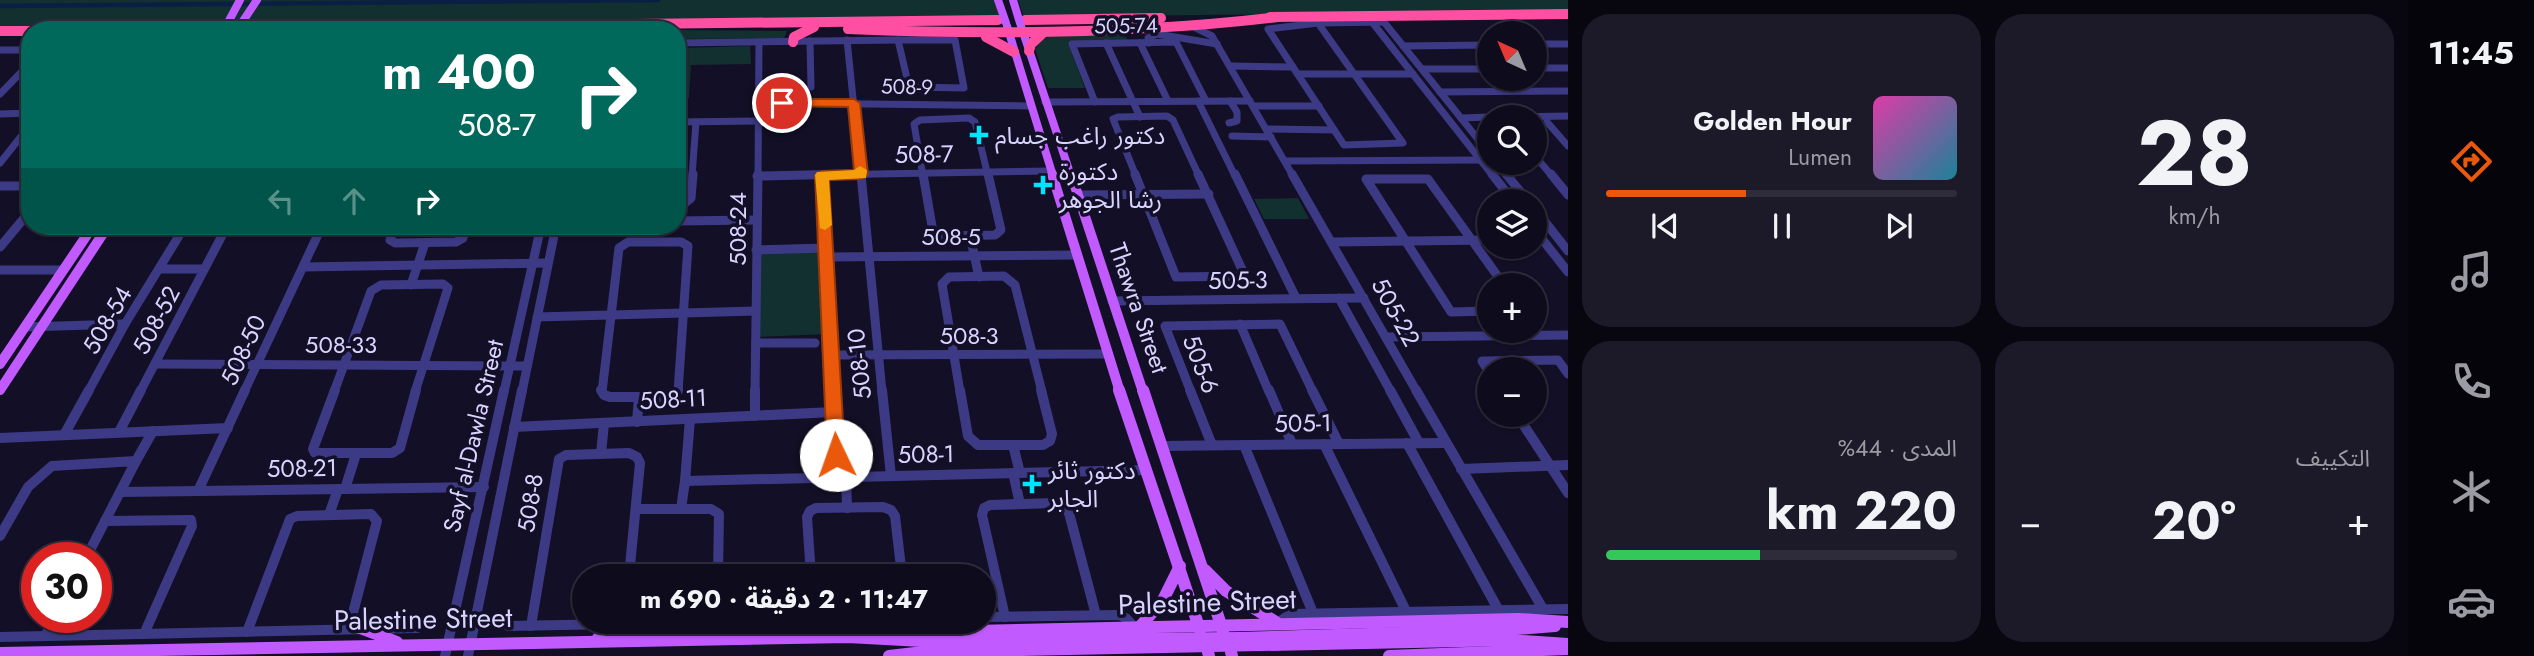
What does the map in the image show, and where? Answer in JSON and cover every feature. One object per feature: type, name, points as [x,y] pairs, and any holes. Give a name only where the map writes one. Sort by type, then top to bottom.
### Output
[{"type":"highway","points":[[686,23],[1015,28],[1278,17],[1568,14]]},
{"type":"highway","points":[[968,34],[1015,28],[1044,32],[1219,24],[1278,17]]},
{"type":"highway","points":[[733,22],[968,34],[989,38],[1014,52]]},
{"type":"highway","points":[[776,26],[791,31],[794,39],[814,27]]},
{"type":"highway","points":[[0,31],[21,31]]},
{"type":"highway","points":[[1030,51],[1031,44],[1044,32]]},
{"type":"main road","points":[[229,21],[240,0]]},
{"type":"main road","points":[[243,21],[257,0]]},
{"type":"main road","name":"Thawra Street","points":[[998,0],[1030,51],[1222,628]]},
{"type":"main road","name":"Thawra Street","points":[[1013,0],[1014,52],[1030,106],[1107,354],[1200,628]]},
{"type":"main road","points":[[0,364],[87,235]]},
{"type":"main road","points":[[0,390],[102,235]]},
{"type":"main road","points":[[1123,402],[1146,401]]},
{"type":"main road","points":[[1137,629],[1163,600],[1180,566]]},
{"type":"main road","points":[[1202,567],[1226,591],[1278,624]]},
{"type":"main road","name":"Palestine Street","points":[[0,653],[399,643],[470,649],[590,642],[848,637],[892,632],[1222,628],[1278,624],[1518,619],[1568,623]]},
{"type":"main road","name":"Palestine Street","points":[[1505,635],[1568,623]]},
{"type":"main road","points":[[354,628],[399,643]]},
{"type":"main road","points":[[590,642],[610,634]]},
{"type":"main road","name":"Palestine Street","points":[[848,637],[923,647],[1505,635],[1568,644]]},
{"type":"main road","name":"Palestine Street","points":[[889,656],[923,647]]},
{"type":"main road","points":[[1389,656],[1568,649]]},
{"type":"street","points":[[1372,22],[1477,156]]},
{"type":"street","points":[[1318,23],[1404,144],[1344,145],[1268,29],[1318,23],[1384,22],[1477,138]]},
{"type":"street","points":[[1214,40],[1213,29],[1219,24]]},
{"type":"street","points":[[1188,25],[1214,40]]},
{"type":"street","points":[[1149,43],[1148,38],[1157,33],[1214,40]]},
{"type":"street","points":[[686,43],[794,39],[955,40],[964,88],[914,89],[907,85],[898,40]]},
{"type":"street","name":"508-10","points":[[847,40],[891,476]]},
{"type":"street","name":"505-22","points":[[1214,40],[1543,609]]},
{"type":"street","points":[[810,41],[811,87]]},
{"type":"street","name":"508-24","points":[[755,416],[759,42]]},
{"type":"street","name":"505-74","points":[[1096,102],[1072,44],[1175,42],[1202,101]]},
{"type":"street","points":[[1106,43],[1140,117]]},
{"type":"street","points":[[1140,43],[1168,101]]},
{"type":"street","points":[[1547,44],[1568,44]]},
{"type":"street","points":[[1403,46],[1477,45]]},
{"type":"street","points":[[0,50],[21,50]]},
{"type":"street","points":[[1230,66],[1293,67]]},
{"type":"street","points":[[1547,68],[1568,68]]},
{"type":"street","points":[[1422,69],[1477,69]]},
{"type":"street","points":[[0,94],[21,72]]},
{"type":"street","points":[[1298,74],[1412,74]]},
{"type":"street","points":[[937,89],[942,119]]},
{"type":"street","points":[[1440,92],[1568,90]]},
{"type":"street","points":[[1202,101],[1296,298]]},
{"type":"street","points":[[1230,101],[1237,112],[1237,121],[1230,123]]},
{"type":"street","points":[[1045,102],[1230,101],[1319,106]]},
{"type":"street","name":"508-9","points":[[782,103],[1030,106]]},
{"type":"street","points":[[0,114],[21,113]]},
{"type":"street","points":[[1547,116],[1568,116]]},
{"type":"street","points":[[1140,117],[1167,117],[1173,120],[1245,276],[1176,277],[1113,119],[1140,117]]},
{"type":"street","points":[[969,118],[975,122],[1002,230],[995,235],[940,236],[933,232],[914,124],[919,120],[942,119],[969,118]]},
{"type":"street","points":[[1464,121],[1477,119]]},
{"type":"street","points":[[686,122],[757,121]]},
{"type":"street","points":[[1464,121],[1477,122]]},
{"type":"street","points":[[686,202],[691,198],[696,122]]},
{"type":"street","points":[[1547,122],[1568,122]]},
{"type":"street","points":[[1547,122],[1568,146]]},
{"type":"street","points":[[1232,136],[1334,130]]},
{"type":"street","points":[[0,163],[21,137]]},
{"type":"street","points":[[1285,162],[1477,160]]},
{"type":"street","points":[[1547,170],[1568,195]]},
{"type":"street","name":"508-7","points":[[757,176],[1051,171]]},
{"type":"street","points":[[822,175],[834,412],[847,508]]},
{"type":"street","points":[[1492,175],[1503,189]]},
{"type":"street","points":[[1507,175],[1518,189]]},
{"type":"street","points":[[1477,311],[1451,312],[1366,179],[1428,178],[1496,273]]},
{"type":"street","points":[[0,186],[21,186]]},
{"type":"street","points":[[1077,195],[1209,194]]},
{"type":"street","points":[[686,221],[756,220]]},
{"type":"street","points":[[0,247],[21,222]]},
{"type":"street","points":[[1547,222],[1564,241],[1568,251]]},
{"type":"street","name":"508-54","points":[[64,435],[125,324],[180,235]]},
{"type":"street","name":"508-52","points":[[118,432],[222,235]]},
{"type":"street","name":"508-50","points":[[198,491],[318,235]]},
{"type":"street","points":[[393,235],[391,242],[425,243],[460,240],[462,235]]},
{"type":"street","name":"Sayf al-Dawla Street","points":[[447,649],[539,235]]},
{"type":"street","name":"Sayf al-Dawla Street","points":[[470,649],[554,235]]},
{"type":"street","points":[[970,236],[979,277]]},
{"type":"street","points":[[1332,242],[1477,241]]},
{"type":"street","points":[[628,242],[686,243],[688,246],[678,393],[671,397],[604,395],[601,389],[611,315],[619,248],[628,242]]},
{"type":"street","points":[[411,285],[425,243]]},
{"type":"street","points":[[1547,249],[1568,272]]},
{"type":"street","points":[[756,250],[826,252]]},
{"type":"street","name":"508-5","points":[[826,252],[869,256],[1076,254]]},
{"type":"street","points":[[303,267],[548,263]]},
{"type":"street","points":[[160,269],[204,270]]},
{"type":"street","points":[[0,270],[63,270]]},
{"type":"street","points":[[1004,276],[1016,285],[1052,434],[1050,441],[1043,444],[978,444],[972,441],[942,284],[949,277],[979,277],[1004,276]]},
{"type":"street","points":[[443,284],[448,288],[400,447],[392,453],[318,454],[313,449],[343,363],[371,291],[381,285],[443,284]]},
{"type":"street","name":"505-22","points":[[1339,298],[1419,443]]},
{"type":"street","name":"505-3","points":[[1112,301],[1364,298]]},
{"type":"street","points":[[537,317],[756,311]]},
{"type":"street","points":[[25,327],[125,324]]},
{"type":"street","points":[[1240,324],[1293,444]]},
{"type":"street","name":"505-6","points":[[1212,445],[1165,326],[1280,324],[1339,444]]},
{"type":"street","points":[[1386,337],[1568,335]]},
{"type":"street","points":[[756,343],[815,343]]},
{"type":"street","name":"508-3","points":[[831,355],[1107,354]]},
{"type":"street","points":[[1547,360],[1558,360],[1568,374]]},
{"type":"street","name":"508-33","points":[[155,364],[527,366]]},
{"type":"street","points":[[637,422],[639,397]]},
{"type":"street","name":"508-11","points":[[514,427],[834,412]]},
{"type":"street","points":[[681,509],[690,419]]},
{"type":"street","points":[[601,454],[604,423]]},
{"type":"street","points":[[1525,427],[1568,493]]},
{"type":"street","points":[[0,438],[228,428]]},
{"type":"street","points":[[94,542],[153,431]]},
{"type":"street","points":[[1407,443],[1498,609]]},
{"type":"street","name":"505-1","points":[[1161,446],[1446,443]]},
{"type":"street","points":[[1324,444],[1406,611]]},
{"type":"street","points":[[1013,445],[1020,504]]},
{"type":"street","points":[[1244,445],[1312,613]]},
{"type":"street","name":"508-8","points":[[531,626],[559,458],[629,453],[637,457],[640,463],[630,564]]},
{"type":"street","points":[[329,515],[356,454]]},
{"type":"street","points":[[0,536],[34,478],[43,470],[52,466],[136,461]]},
{"type":"street","points":[[1461,469],[1568,465]]},
{"type":"street","name":"508-1","points":[[685,481],[1146,470]]},
{"type":"street","name":"508-21","points":[[121,492],[484,487]]},
{"type":"street","points":[[1005,617],[982,515],[984,508],[990,505],[1054,503],[1064,506],[1069,513],[1096,615]]},
{"type":"street","points":[[810,564],[807,517],[810,511],[816,508],[883,507],[891,510],[895,516],[901,564]]},
{"type":"street","points":[[636,509],[711,509],[719,514],[718,564]]},
{"type":"street","points":[[247,632],[286,524],[298,516],[371,514],[377,521],[354,628]]},
{"type":"street","points":[[105,522],[191,520],[192,526],[144,634]]},
{"type":"street","points":[[1278,624],[1290,614],[1568,609]]},
{"type":"street","points":[[996,617],[1123,616],[1137,629]]},
{"type":"street","points":[[508,626],[572,625]]},
{"type":"street","points":[[0,637],[417,628]]},
{"type":"green space","points":[[0,0],[996,0],[1003,24],[686,26],[686,21],[21,21],[21,29],[0,29]]},
{"type":"green space","points":[[1018,0],[1568,0],[1568,11],[1024,17]]},
{"type":"green space","points":[[686,30],[787,31],[784,38],[686,39]]},
{"type":"green space","points":[[1123,32],[1129,42],[1068,43],[1085,88],[1048,88],[1035,49],[1041,40],[1053,35]]},
{"type":"green space","points":[[750,46],[751,64],[691,65],[689,98],[686,98],[686,48]]},
{"type":"green space","points":[[1298,198],[1309,219],[1264,219],[1254,199]]},
{"type":"green space","points":[[826,248],[830,334],[758,337],[756,250]]},
{"type":"waterway","points":[[0,6],[658,0]]},
{"type":"slow traffic","points":[[825,225],[822,175],[861,174],[860,170]]},
{"type":"place","name":"دكتور راغب جسام","points":[[979,135]]},
{"type":"place","name":"دكتورة رشا الجوهر","points":[[1043,185]]},
{"type":"place","name":"دكتور ثائر الجابر","points":[[1032,484]]},
{"type":"route","points":[[782,103],[854,103],[861,174],[822,175],[836,455]]}]
